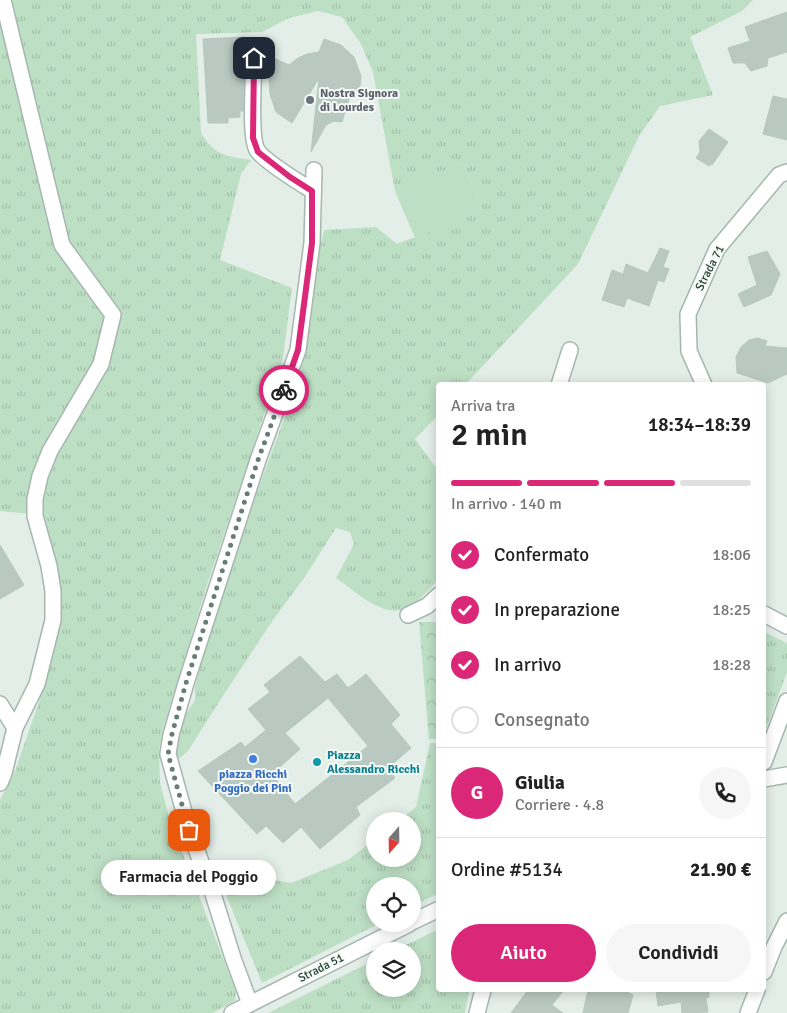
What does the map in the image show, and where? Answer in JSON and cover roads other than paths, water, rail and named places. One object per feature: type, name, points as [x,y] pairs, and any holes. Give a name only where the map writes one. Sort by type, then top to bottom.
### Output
[{"type":"street","points":[[1,776],[14,728],[38,684],[53,620],[53,591],[49,566],[34,516],[36,492],[50,451],[101,364],[113,314],[62,244],[2,0]]},
{"type":"street","points":[[254,58],[253,138],[258,152],[290,177],[312,191]]},
{"type":"street","points":[[250,1004],[189,830],[168,754],[186,683],[258,460],[298,350],[312,243],[314,170]]},
{"type":"street","name":"Strada 71","points":[[703,382],[689,350],[688,314],[717,250],[779,175],[787,172]]},
{"type":"street","points":[[560,382],[570,350]]},
{"type":"street","points":[[408,615],[427,606],[436,597]]},
{"type":"street","points":[[766,615],[787,626]]},
{"type":"street","points":[[766,757],[787,701]]},
{"type":"street","points":[[0,704],[14,728]]},
{"type":"street","points":[[766,779],[787,775]]},
{"type":"street","name":"Strada 51","points":[[421,918],[436,910]]},
{"type":"street","points":[[766,967],[787,921]]},
{"type":"street","name":"Strada 51","points":[[232,1013],[393,932]]},
{"type":"street","points":[[477,1013],[482,992]]},
{"type":"street","points":[[748,1013],[756,992]]},
{"type":"place","name":"Nostra Signora di Lourdes","points":[[310,100]]},
{"type":"place","name":"piazza Ricchi Poggio dei Pini","points":[[253,759]]},
{"type":"place","name":"Piazza Alessandro Ricchi","points":[[317,762]]},
{"type":"place","name":"Farmacia del Poggio","points":[[189,830]]}]
